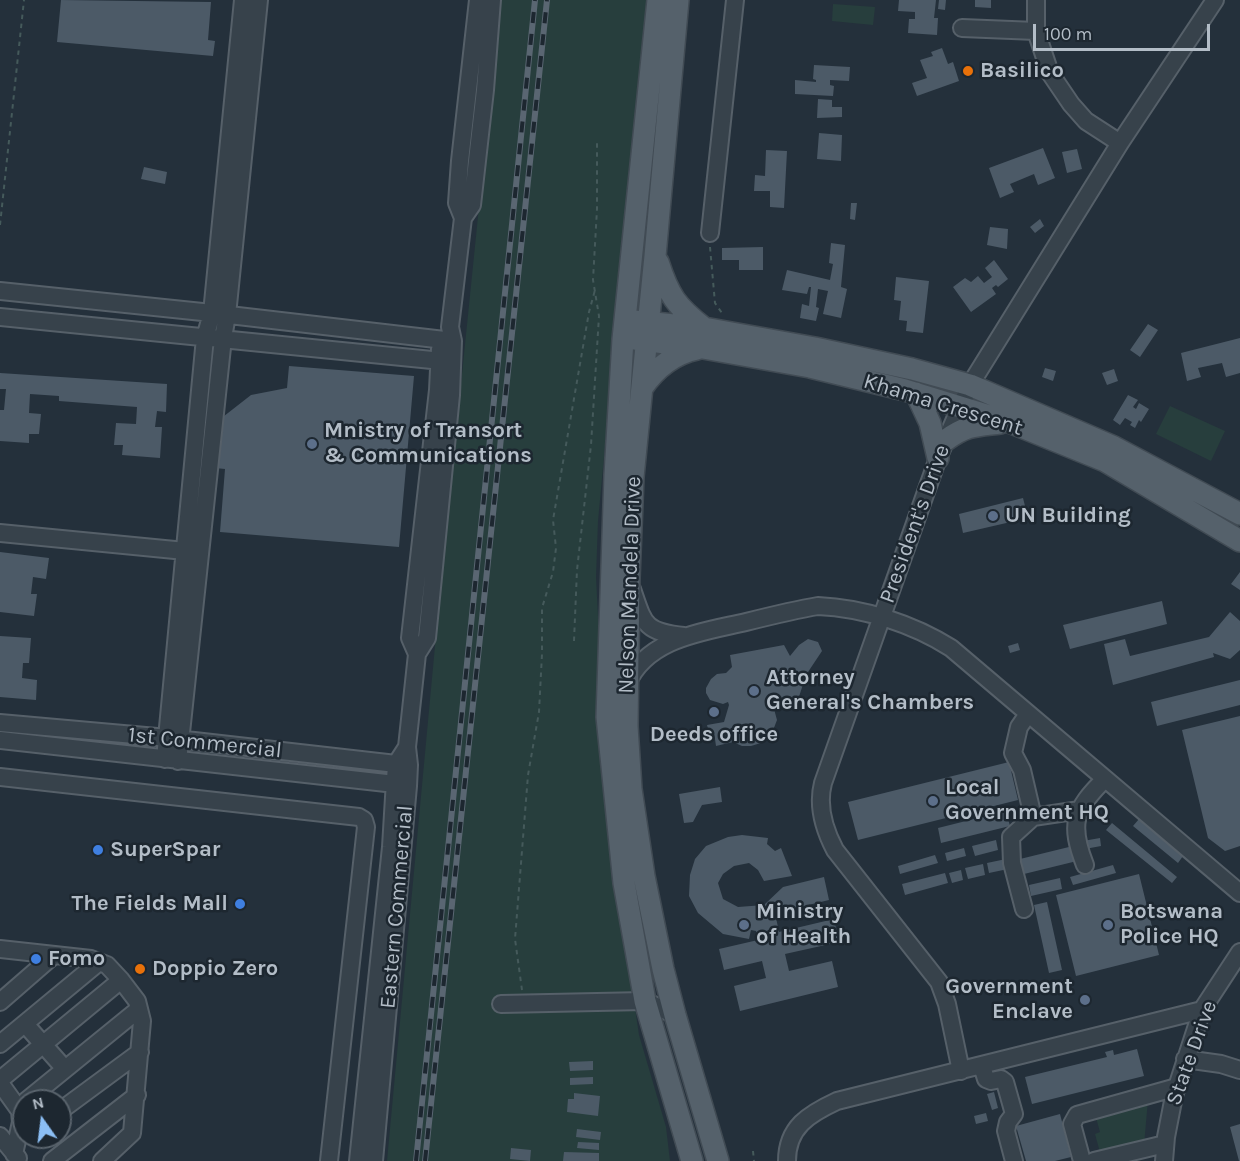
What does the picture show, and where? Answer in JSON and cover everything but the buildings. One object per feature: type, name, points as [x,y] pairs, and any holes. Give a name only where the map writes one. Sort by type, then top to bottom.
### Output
[{"type":"main road","name":"Nelson Mandela Drive","points":[[658,0],[624,330],[614,498],[607,717],[624,883],[645,1001],[693,1161]]},
{"type":"main road","name":"Nelson Mandela Drive","points":[[678,0],[656,256],[633,477],[628,578],[627,726],[631,789],[644,876],[663,969],[718,1161]]},
{"type":"main road","points":[[642,388],[666,362],[688,351],[704,338],[678,307],[669,292],[656,256]]},
{"type":"main road","name":"Khama Crescent","points":[[624,330],[815,348],[912,369],[970,385],[1114,447],[1239,510]]},
{"type":"main road","name":"Khama Crescent","points":[[704,338],[916,393],[1009,422],[1105,461],[1233,536]]},
{"type":"main road","points":[[916,393],[942,449],[962,429],[975,425],[1009,422]]},
{"type":"street","points":[[172,760],[223,338],[220,314],[243,0]]},
{"type":"street","points":[[174,739],[185,551],[205,338],[220,314],[259,0]]},
{"type":"street","name":"Eastern Commercial","points":[[463,218],[457,203],[459,172],[478,0]]},
{"type":"street","name":"Eastern Commercial","points":[[374,1161],[403,765],[417,654],[427,638],[448,336],[463,218],[472,205],[492,0]]},
{"type":"street","points":[[710,233],[735,0]]},
{"type":"street","points":[[1036,0],[1036,31],[1050,72],[1071,104],[1086,121],[1120,143]]},
{"type":"street","name":"President's Drive","points":[[961,1071],[947,1004],[939,982],[835,850],[828,836],[819,804],[822,783],[959,406],[1120,143],[1215,0]]},
{"type":"street","points":[[962,28],[1036,31]]},
{"type":"street","points":[[0,291],[448,336]]},
{"type":"street","points":[[0,317],[446,361]]},
{"type":"street","points":[[1233,536],[1239,510]]},
{"type":"street","points":[[0,533],[185,551]]},
{"type":"street","points":[[628,578],[644,621],[649,627],[663,634],[684,636]]},
{"type":"street","points":[[627,685],[633,671],[647,656],[684,636],[818,606],[832,606],[881,616],[939,640],[951,648],[1240,893]]},
{"type":"street","points":[[1028,714],[1019,727],[1013,753],[1022,770],[1033,817]]},
{"type":"street","name":"1st Commercial","points":[[0,723],[174,739],[403,765]]},
{"type":"street","name":"1st Commercial","points":[[0,740],[402,785]]},
{"type":"street","points":[[0,777],[359,817],[364,820],[366,826],[329,1161]]},
{"type":"street","points":[[1085,865],[1078,848],[1075,822],[1083,803],[1105,779]]},
{"type":"street","points":[[358,1161],[391,847],[402,785]]},
{"type":"street","points":[[1024,909],[1012,863],[1011,837],[1033,817],[1080,810]]},
{"type":"street","name":"State Drive","points":[[1164,1161],[1176,1087],[1202,1010],[1240,952]]},
{"type":"street","points":[[4,954],[54,955],[91,959],[107,965],[137,1001],[142,1021],[132,1133],[102,1161]]},
{"type":"street","points":[[0,1002],[54,955]]},
{"type":"street","points":[[0,1044],[99,962]]},
{"type":"street","points":[[645,1001],[663,969]]},
{"type":"street","points":[[12,1093],[0,1082],[121,980]]},
{"type":"street","points":[[501,1004],[645,1001],[675,1015]]},
{"type":"street","points":[[41,1089],[139,1009]]},
{"type":"street","points":[[787,1161],[794,1129],[817,1110],[837,1101],[1202,1010]]},
{"type":"street","points":[[25,1024],[65,1069]]},
{"type":"street","points":[[72,1102],[140,1052]]},
{"type":"street","points":[[1185,1059],[1221,1064],[1240,1070]]},
{"type":"street","points":[[982,1066],[986,1080],[991,1082],[1001,1079],[1005,1082],[1009,1093],[1014,1114],[1008,1122],[1006,1131],[1014,1161]]},
{"type":"street","points":[[1082,1161],[1072,1124],[1077,1115],[1176,1087]]},
{"type":"street","points":[[52,1161],[137,1095]]},
{"type":"street","points":[[1094,1161],[1165,1144]]},
{"type":"path","points":[[0,225],[24,0]]},
{"type":"path","points":[[574,641],[577,570],[591,445],[599,316],[593,279],[597,209],[597,142]]},
{"type":"path","points":[[710,233],[715,303],[724,316],[734,318]]},
{"type":"path","points":[[524,1003],[515,939],[528,775],[539,712],[542,608],[553,572],[556,548],[553,520],[589,312],[595,290]]},
{"type":"path","points":[[753,1151],[754,1161]]},
{"type":"green space","points":[[500,0],[647,0],[598,521],[596,577],[609,832],[639,1035],[666,1127],[670,1161],[387,1161],[442,571]]},
{"type":"green space","points":[[833,4],[875,7],[873,25],[832,21]]},
{"type":"green space","points":[[1170,406],[1225,431],[1211,461],[1156,434]]},
{"type":"green space","points":[[1148,1100],[1144,1145],[1101,1156],[1095,1134],[1100,1132],[1095,1114]]},
{"type":"railway","points":[[416,1161],[535,0]]},
{"type":"railway","points":[[425,1161],[547,0]]},
{"type":"place","name":"Basilico","points":[[968,71]]},
{"type":"place","name":"Mnistry of Transort & Communications","points":[[312,444]]},
{"type":"place","name":"UN Building","points":[[993,516]]},
{"type":"place","name":"Attorney General's Chambers","points":[[754,691]]},
{"type":"place","name":"Deeds office","points":[[714,712]]},
{"type":"place","name":"Local Government HQ","points":[[933,801]]},
{"type":"place","name":"SuperSpar","points":[[98,850]]},
{"type":"place","name":"The Fields Mall","points":[[240,904]]},
{"type":"place","name":"Ministry of Health","points":[[744,925]]},
{"type":"place","name":"Botswana Police HQ","points":[[1108,925]]},
{"type":"place","name":"Fomo","points":[[36,959]]},
{"type":"place","name":"Doppio Zero","points":[[140,969]]},
{"type":"place","name":"Government Enclave","points":[[1085,1000]]}]
